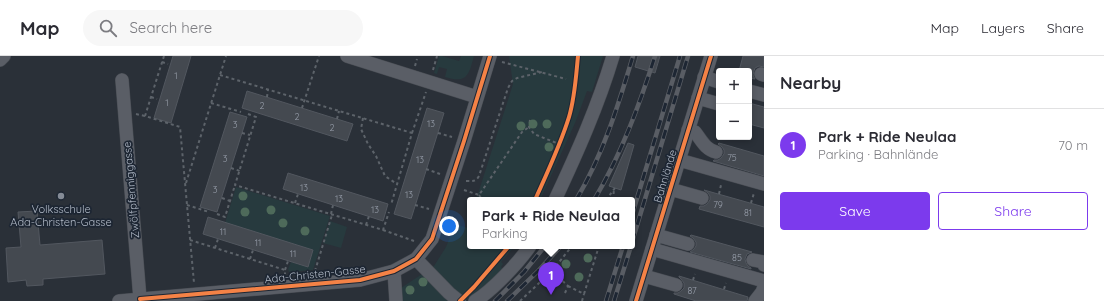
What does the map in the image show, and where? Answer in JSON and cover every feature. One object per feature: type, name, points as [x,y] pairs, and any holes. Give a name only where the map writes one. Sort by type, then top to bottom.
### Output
[{"type":"street","points":[[0,60],[4,56]]},
{"type":"street","points":[[346,56],[478,97]]},
{"type":"street","name":"Ada-Christen-Gasse","points":[[120,301],[360,280],[394,271],[416,259],[432,239],[490,56]]},
{"type":"street","points":[[556,197],[590,122],[613,56]]},
{"type":"street","name":"Bahnlände","points":[[636,301],[711,56]]},
{"type":"street","points":[[704,77],[716,81]]},
{"type":"street","name":"Zwölfpfenniggasse","points":[[122,80],[140,299]]},
{"type":"street","points":[[752,92],[764,95]]},
{"type":"street","points":[[698,98],[716,103]]},
{"type":"street","points":[[688,130],[695,132],[704,145],[710,150],[716,152]]},
{"type":"street","points":[[679,160],[764,184]]},
{"type":"street","points":[[670,189],[702,198]]},
{"type":"street","points":[[656,235],[688,244]]},
{"type":"street","points":[[475,301],[506,274],[527,249]]},
{"type":"street","points":[[652,249],[762,292]]},
{"type":"street","points":[[416,259],[449,293],[459,301]]},
{"type":"street","points":[[394,271],[396,301]]},
{"type":"street","points":[[644,276],[676,285]]},
{"type":"path","points":[[145,116],[164,56]]},
{"type":"path","points":[[185,184],[226,56]]},
{"type":"path","points":[[302,108],[319,56]]},
{"type":"path","points":[[431,74],[437,56]]},
{"type":"path","points":[[162,62],[168,64]]},
{"type":"path","points":[[509,63],[566,79]]},
{"type":"path","points":[[466,181],[474,181],[479,176],[508,88],[512,81],[517,78],[542,72]]},
{"type":"path","points":[[220,75],[412,133]]},
{"type":"path","points":[[267,97],[268,89]]},
{"type":"path","points":[[391,205],[426,90]]},
{"type":"path","points":[[151,97],[157,99]]},
{"type":"path","points":[[211,103],[240,112]]},
{"type":"path","points":[[337,119],[339,111]]},
{"type":"path","points":[[134,113],[180,127],[195,294]]},
{"type":"path","points":[[216,214],[225,217],[240,171],[256,117],[248,114]]},
{"type":"path","points":[[363,118],[361,129],[368,144],[376,156],[385,176],[397,184]]},
{"type":"path","points":[[530,120],[529,127],[534,134],[558,146],[561,138]]},
{"type":"path","points":[[464,190],[479,195],[522,132],[529,127]]},
{"type":"path","points":[[242,133],[250,135]]},
{"type":"path","points":[[438,133],[452,137]]},
{"type":"path","points":[[231,168],[240,171]]},
{"type":"path","points":[[426,169],[440,174]]},
{"type":"path","points":[[235,185],[427,245]]},
{"type":"path","points":[[608,197],[615,188],[614,197]]},
{"type":"path","points":[[295,203],[298,194]]},
{"type":"path","points":[[222,198],[230,201]]},
{"type":"path","points":[[315,271],[333,205]]},
{"type":"path","points":[[415,205],[430,209]]},
{"type":"path","points":[[187,206],[210,212]]},
{"type":"path","points":[[383,230],[389,212]]},
{"type":"path","points":[[366,225],[369,216]]},
{"type":"path","points":[[215,248],[218,239]]},
{"type":"path","points":[[190,240],[285,270]]},
{"type":"path","points":[[520,301],[552,271],[570,249]]},
{"type":"path","points":[[582,301],[598,249]]},
{"type":"path","points":[[250,259],[253,250]]},
{"type":"path","points":[[286,274],[285,270],[288,261]]},
{"type":"path","points":[[552,271],[568,286],[584,294]]},
{"type":"path","points":[[565,294],[568,286]]},
{"type":"green space","points":[[439,56],[459,61],[461,56],[474,56],[466,76],[463,78],[452,79],[445,77],[447,69],[439,67],[437,74],[434,73]]},
{"type":"green space","points":[[509,56],[603,56],[592,92],[587,91],[575,123],[541,197],[477,197],[513,84]]},
{"type":"green space","points":[[236,187],[330,216],[313,270],[289,272],[288,269],[291,262],[308,267],[313,250],[225,223]]},
{"type":"green space","points":[[330,221],[347,227],[341,248],[323,243]]},
{"type":"green space","points":[[455,224],[467,228],[467,249],[512,249],[501,262],[503,264],[501,267],[503,269],[481,290],[478,290],[466,301],[402,301],[401,288],[434,266],[446,247]]},
{"type":"building","points":[[173,56],[191,56],[171,123],[154,118]]},
{"type":"building","points":[[638,56],[660,56],[655,73],[635,67]]},
{"type":"building","points":[[743,56],[764,56],[764,67],[759,66],[755,68],[753,75],[755,79],[752,78],[752,68],[740,68]]},
{"type":"building","points":[[247,91],[353,124],[347,141],[242,108]]},
{"type":"building","points":[[752,104],[764,107],[764,128],[752,125]]},
{"type":"building","points":[[427,108],[444,113],[411,219],[394,214]]},
{"type":"building","points":[[230,112],[247,117],[217,212],[200,207]]},
{"type":"building","points":[[628,143],[634,145],[621,190],[609,186]]},
{"type":"building","points":[[719,143],[764,156],[764,176],[713,161],[718,160],[724,154],[724,150],[718,144]]},
{"type":"building","points":[[288,173],[388,204],[383,221],[283,189]]},
{"type":"building","points":[[704,190],[764,207],[764,227],[699,209],[700,206],[704,206],[710,200],[710,196]]},
{"type":"building","points":[[37,211],[40,245],[102,240],[105,274],[43,279],[43,285],[27,286],[26,280],[8,282],[6,248],[21,247],[18,212]]},
{"type":"building","points":[[208,217],[313,250],[308,267],[203,234]]},
{"type":"building","points":[[691,235],[752,252],[747,254],[745,259],[746,263],[751,269],[690,252],[696,246],[696,242],[690,236]]},
{"type":"building","points":[[679,276],[748,297],[747,301],[696,301],[674,294],[678,293],[684,288],[684,283]]},
{"type":"railway","points":[[578,197],[602,148],[633,56]]},
{"type":"railway","points":[[596,197],[613,166],[629,130],[655,56]]},
{"type":"railway","points":[[635,205],[680,56]]},
{"type":"railway","points":[[635,232],[688,56]]},
{"type":"railway","points":[[495,301],[524,272],[543,249]]},
{"type":"railway","points":[[507,301],[558,249]]},
{"type":"railway","points":[[606,301],[622,249]]},
{"type":"railway","points":[[614,301],[630,249]]},
{"type":"cycle path","points":[[140,299],[360,280],[394,271],[416,259],[432,239],[490,56]]},
{"type":"cycle path","points":[[536,197],[569,117],[574,94],[578,56]]},
{"type":"cycle path","points":[[636,301],[711,56]]},
{"type":"cycle path","points":[[460,301],[506,249]]},
{"type":"place","name":"Volksschule Ada-Christen-Gasse","points":[[61,196]]},
{"type":"place","name":"Park + Ride Neulaa","points":[[551,295]]}]
